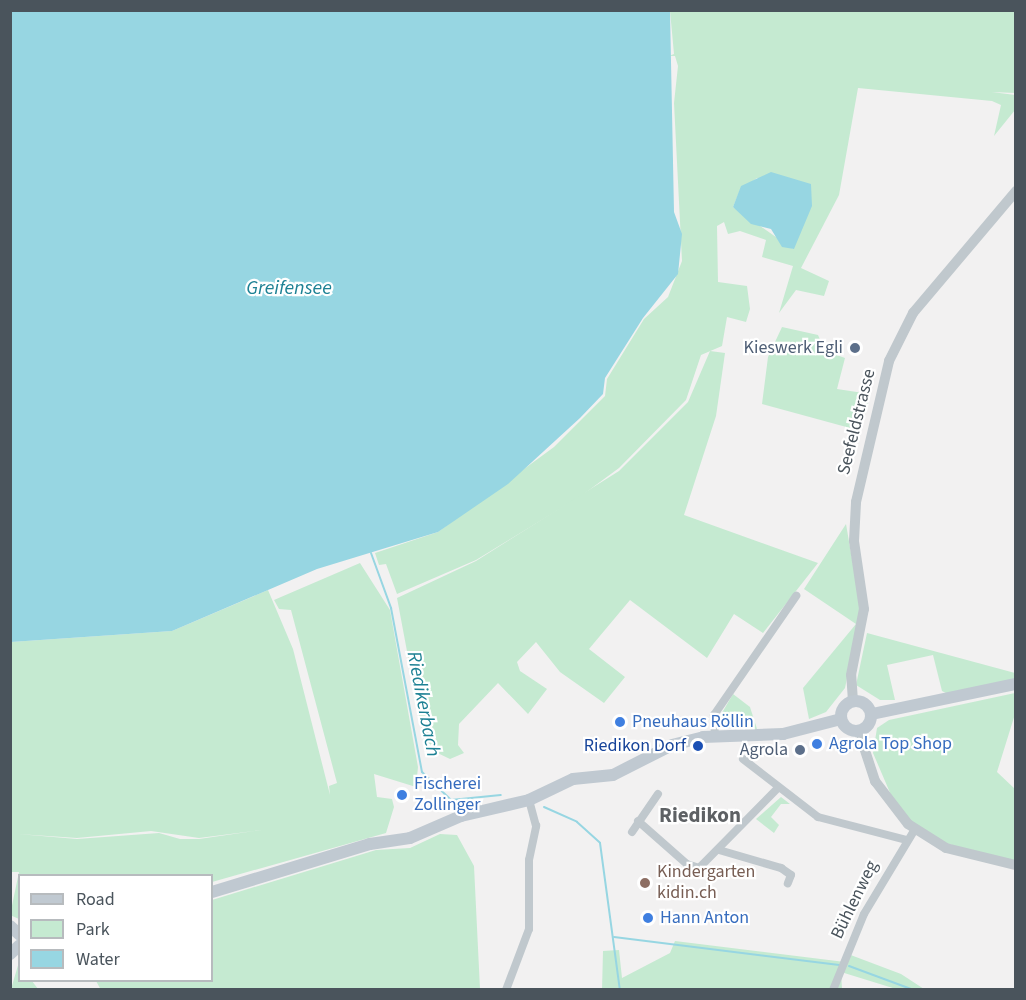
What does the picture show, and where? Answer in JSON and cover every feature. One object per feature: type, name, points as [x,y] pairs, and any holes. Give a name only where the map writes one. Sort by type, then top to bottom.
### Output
[{"type":"main road","points":[[872,714],[1016,684]]},
{"type":"main road","points":[[213,891],[529,800],[573,779],[618,773],[667,746],[715,737],[783,734],[841,719],[853,701],[867,705],[872,714],[871,723],[859,732],[849,730],[841,719]]},
{"type":"street","name":"Seefeldstrasse","points":[[853,701],[851,675],[864,609],[854,541],[856,502],[889,361],[913,314],[1016,190]]},
{"type":"street","points":[[715,737],[714,715],[796,596]]},
{"type":"street","points":[[859,732],[875,781],[915,829],[960,853],[1016,865]]},
{"type":"street","points":[[743,759],[778,788],[833,824],[906,840]]},
{"type":"street","points":[[638,821],[693,868],[719,850],[778,788]]},
{"type":"street","points":[[632,832],[658,794]]},
{"type":"street","points":[[506,990],[529,929],[529,860],[536,826],[529,800]]},
{"type":"street","name":"Bühlenweg","points":[[833,990],[864,914],[906,840],[915,829]]},
{"type":"street","points":[[719,850],[781,868],[791,875],[788,884]]},
{"type":"green space","points":[[670,11],[1015,11],[1015,93],[992,92],[1015,95],[1015,110],[994,136],[1001,105],[992,101],[858,88],[839,195],[801,268],[829,281],[824,296],[796,290],[779,313],[793,266],[762,257],[766,240],[740,231],[728,234],[724,222],[717,226],[718,282],[747,286],[750,309],[746,322],[727,317],[722,346],[701,355],[686,400],[619,468],[581,496],[476,560],[397,594],[386,564],[379,565],[375,553],[438,532],[554,447],[605,396],[607,379],[644,319],[668,297],[682,261],[674,103],[678,66],[675,56],[669,56],[674,54]],"holes":[[[757,178],[762,179],[793,249],[733,207],[740,190]]]},
{"type":"green space","points":[[782,327],[818,335],[825,351],[845,358],[837,389],[870,394],[861,431],[762,404],[768,357]]},
{"type":"green space","points":[[710,351],[725,353],[716,416],[684,515],[818,563],[763,633],[734,614],[707,658],[630,600],[589,649],[625,677],[604,703],[560,672],[536,642],[517,662],[520,671],[547,689],[528,714],[498,683],[459,724],[458,745],[464,753],[450,759],[425,747],[397,598],[476,561],[619,471],[688,402]]},
{"type":"green space","points":[[846,524],[861,611],[845,688],[826,712],[809,719],[803,688],[856,624],[804,589]]},
{"type":"green space","points":[[360,563],[390,610],[418,767],[416,787],[374,774],[377,797],[392,799],[394,807],[386,833],[213,882],[213,874],[19,874],[19,872],[11,872],[11,642],[172,631],[268,590],[293,649],[330,795],[329,786],[337,783],[291,610],[279,609],[274,600]],"holes":[[[262,830],[199,839],[180,839],[159,833],[77,839],[18,834],[77,838],[151,831],[199,838]]]},
{"type":"green space","points":[[867,633],[1015,673],[1015,680],[948,694],[942,691],[933,655],[887,665],[895,700],[880,700],[856,685]]},
{"type":"green space","points":[[1015,693],[1015,714],[997,772],[1015,789],[1015,865],[924,836],[894,802],[873,753],[877,728],[889,720]]},
{"type":"green space","points":[[733,694],[750,707],[757,729],[720,727],[719,718]]},
{"type":"green space","points":[[781,797],[790,804],[781,804],[771,817],[779,825],[774,833],[756,819]]},
{"type":"green space","points":[[440,834],[457,835],[474,866],[480,989],[101,990],[97,982],[213,982],[213,900],[376,850],[410,848]]},
{"type":"green space","points":[[18,877],[18,919],[10,915]]},
{"type":"green space","points":[[675,941],[845,962],[848,954],[901,974],[924,989],[896,989],[841,972],[842,989],[602,990],[603,951],[619,950],[622,978],[670,953]]},
{"type":"green space","points":[[18,965],[18,982],[33,982],[38,989],[11,989]]},
{"type":"water","name":"Greifensee","points":[[10,11],[670,11],[674,212],[682,234],[678,274],[643,318],[605,378],[603,394],[508,484],[438,532],[317,569],[172,631],[11,642]]},
{"type":"water","points":[[771,172],[811,184],[812,206],[794,249],[782,247],[771,229],[751,224],[733,207],[741,186]]},
{"type":"waterway","name":"Riedikerbach","points":[[371,553],[391,608],[422,772],[451,800],[501,795]]},
{"type":"waterway","name":"Riedikerbach","points":[[544,807],[577,822],[600,843],[620,990]]},
{"type":"waterway","points":[[614,937],[839,965]]},
{"type":"waterway","points":[[849,966],[914,990]]},
{"type":"place","name":"Kieswerk Egli","points":[[855,348]]},
{"type":"place","name":"Pneuhaus Röllin","points":[[620,722]]},
{"type":"place","name":"Agrola Top Shop","points":[[817,744]]},
{"type":"place","name":"Riedikon Dorf","points":[[698,746]]},
{"type":"place","name":"Agrola","points":[[800,750]]},
{"type":"place","name":"Fischerei Zollinger","points":[[402,795]]},
{"type":"place","name":"Kindergarten kidin.ch","points":[[645,883]]},
{"type":"place","name":"Hann Anton","points":[[648,918]]},
{"type":"district","name":"Riedikon","points":[[700,815]]}]
